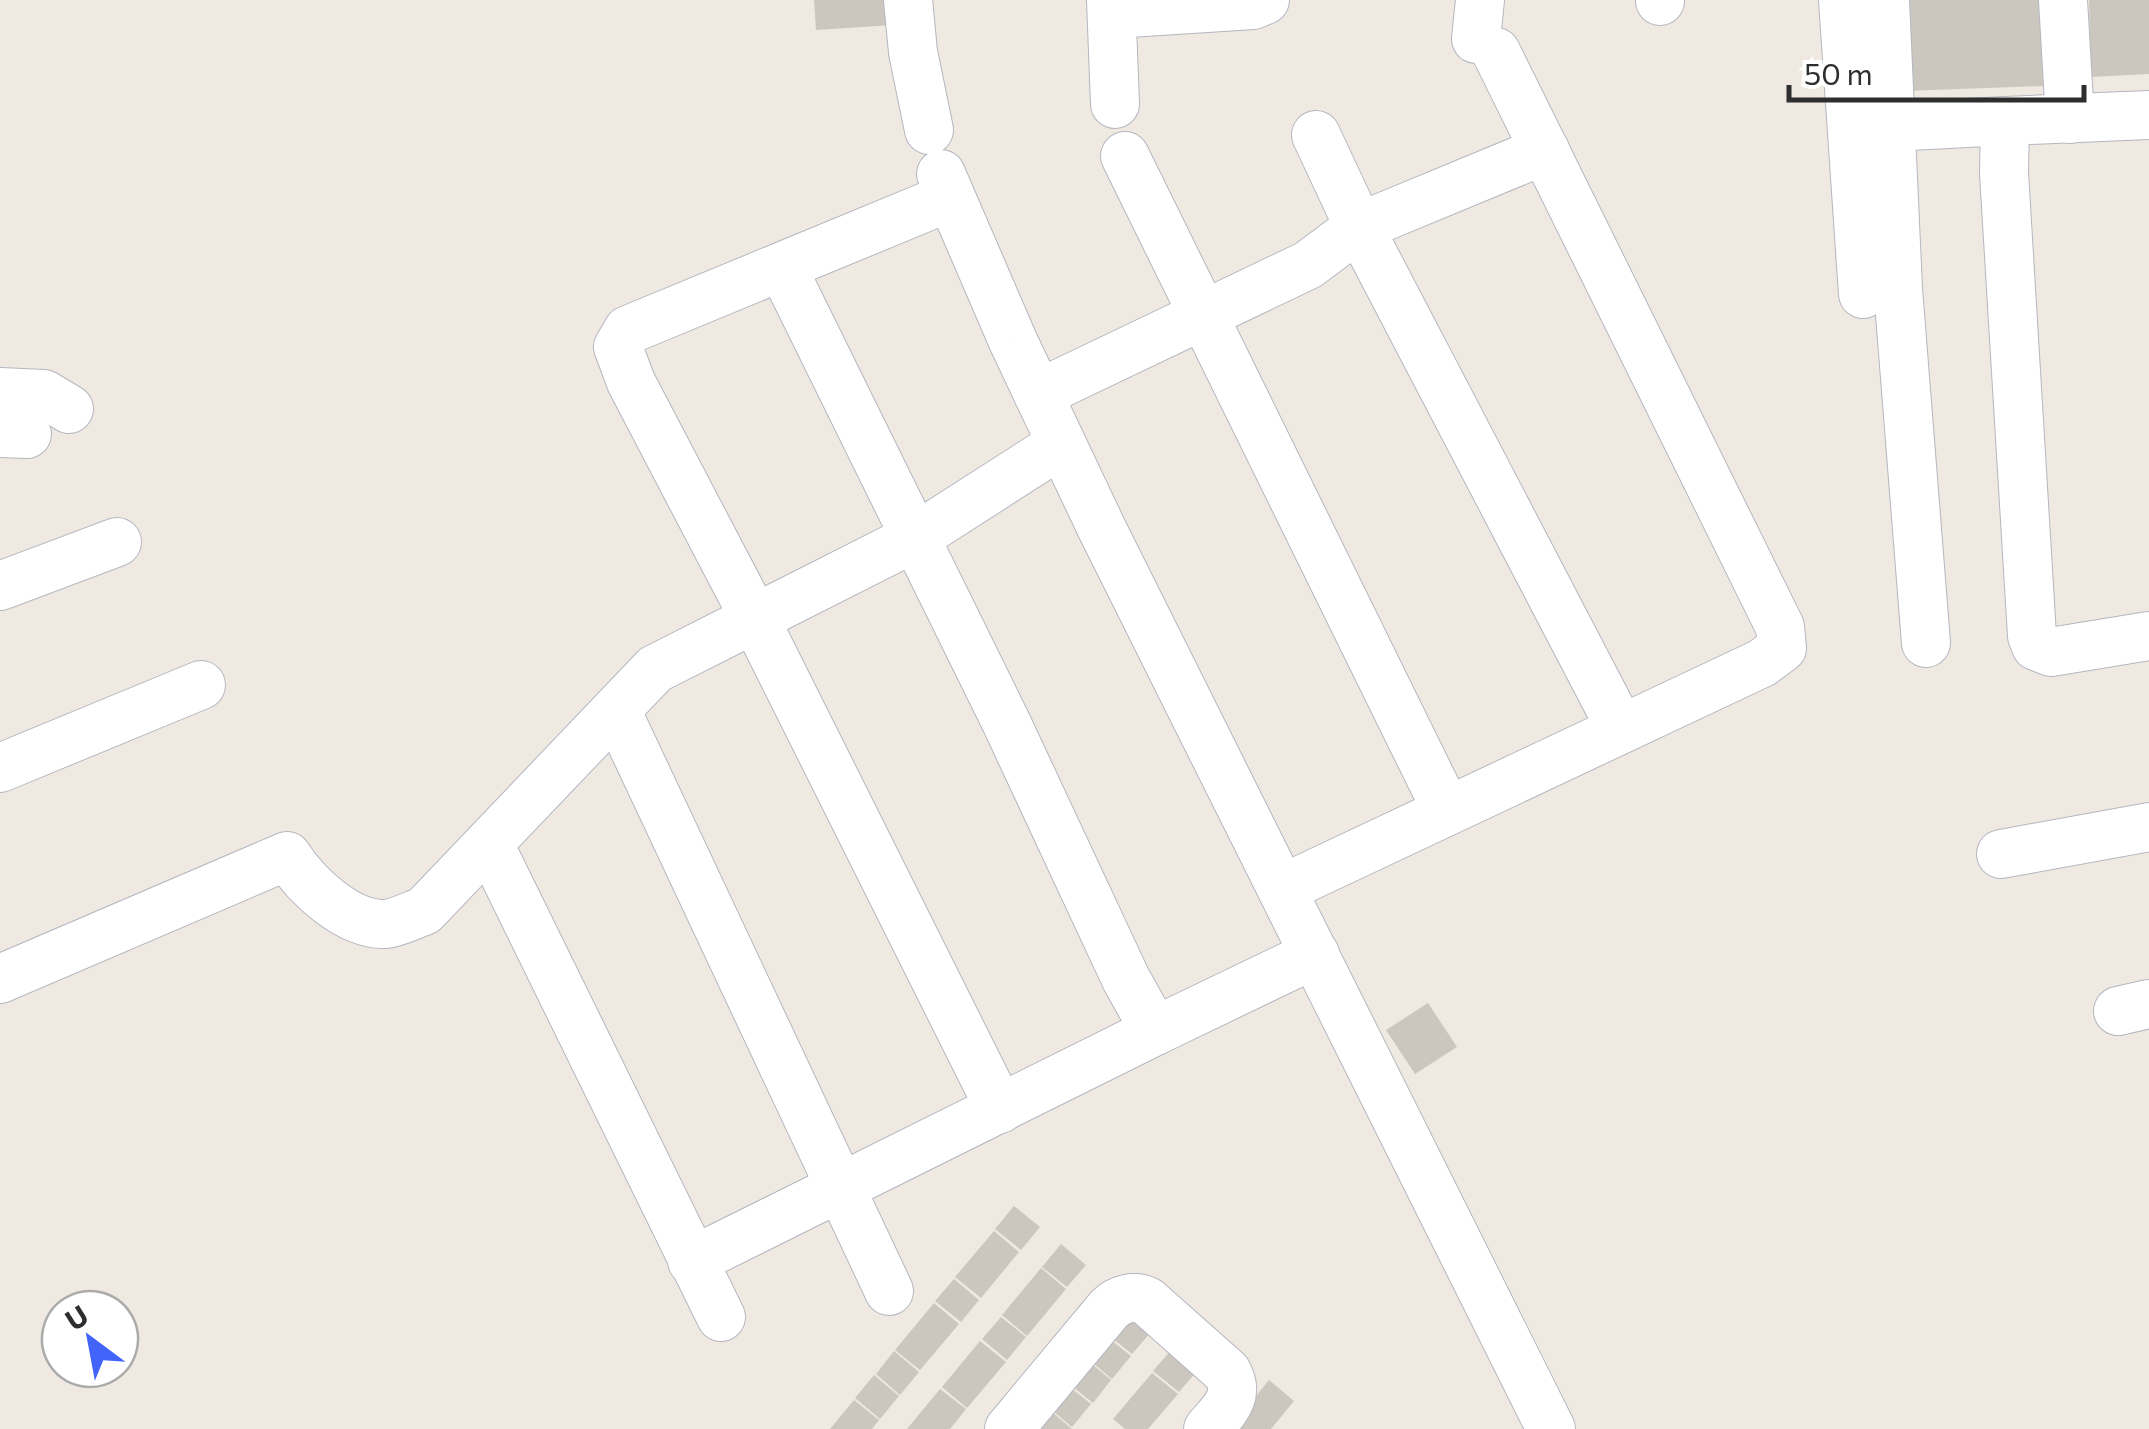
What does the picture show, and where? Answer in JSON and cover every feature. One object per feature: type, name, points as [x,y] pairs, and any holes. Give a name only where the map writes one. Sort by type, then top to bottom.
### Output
[{"type":"street","points":[[908,0],[913,52],[940,167],[1038,394],[1550,1429]]},
{"type":"street","points":[[1115,104],[1112,7],[1253,5],[1265,0]]},
{"type":"street","points":[[1843,0],[1863,294]]},
{"type":"street","points":[[1885,0],[1898,288],[1926,643]]},
{"type":"street","points":[[2063,0],[2070,119]]},
{"type":"street","points":[[1282,888],[1762,663],[1782,648],[1780,627],[1484,30]]},
{"type":"street","points":[[1890,127],[2149,115]]},
{"type":"street","points":[[2005,121],[2004,173],[2032,636],[2036,646],[2051,652],[2149,636]]},
{"type":"street","points":[[1316,135],[1359,227],[1621,729]]},
{"type":"street","points":[[1038,394],[1308,265],[1359,227],[1544,150]]},
{"type":"street","points":[[1124,156],[1447,811]]},
{"type":"street","points":[[940,167],[782,266],[628,330],[618,347],[631,382],[756,620],[1000,1109]]},
{"type":"street","points":[[782,266],[1155,1032]]},
{"type":"street","points":[[0,392],[44,394],[69,409]]},
{"type":"street","points":[[0,979],[287,856],[302,878],[344,912],[384,924],[424,911],[655,669],[916,537],[1061,444]]},
{"type":"street","points":[[0,586],[118,542]]},
{"type":"street","points":[[0,768],[202,686]]},
{"type":"street","points":[[616,710],[889,1291]]},
{"type":"street","points":[[2001,854],[2149,827]]},
{"type":"street","points":[[489,844],[721,1317]]},
{"type":"street","points":[[692,1260],[1315,954]]},
{"type":"street","points":[[1009,1429],[1108,1309],[1117,1302],[1135,1298],[1147,1302],[1227,1372],[1233,1382],[1233,1396],[1208,1429]]},
{"type":"building","points":[[814,0],[891,0],[893,25],[816,30]]},
{"type":"building","points":[[1902,0],[2040,0],[2043,86],[1905,91]]},
{"type":"building","points":[[2089,0],[2149,0],[2149,74],[2091,77]]},
{"type":"building","points":[[1428,1003],[1457,1047],[1415,1074],[1386,1030]]},
{"type":"building","points":[[1014,1206],[1040,1227],[1021,1250],[995,1229]]},
{"type":"building","points":[[994,1231],[1019,1252],[981,1298],[955,1277]]},
{"type":"building","points":[[1061,1244],[1086,1265],[1067,1287],[1042,1267]]},
{"type":"building","points":[[1041,1268],[1066,1289],[1027,1336],[1002,1315]]},
{"type":"building","points":[[954,1279],[979,1300],[961,1322],[935,1301]]},
{"type":"building","points":[[934,1303],[959,1324],[920,1370],[895,1350]]},
{"type":"building","points":[[1126,1311],[1151,1332],[1132,1354],[1107,1334]]},
{"type":"building","points":[[1001,1317],[1026,1337],[1007,1360],[982,1339]]},
{"type":"building","points":[[1106,1336],[1131,1356],[1112,1379],[1087,1358]]},
{"type":"building","points":[[980,1341],[1006,1362],[967,1408],[942,1387]]},
{"type":"building","points":[[1172,1349],[1198,1370],[1179,1392],[1153,1371]]},
{"type":"building","points":[[894,1351],[919,1372],[900,1395],[876,1374]]},
{"type":"building","points":[[1086,1359],[1111,1380],[1093,1403],[1067,1382]]},
{"type":"building","points":[[1152,1373],[1178,1394],[1148,1429],[1125,1429],[1113,1419]]},
{"type":"building","points":[[874,1375],[899,1396],[880,1419],[855,1398]]},
{"type":"building","points":[[1269,1380],[1294,1401],[1271,1429],[1233,1429],[1231,1427]]},
{"type":"building","points":[[1066,1384],[1091,1404],[1072,1427],[1047,1406]]},
{"type":"building","points":[[940,1389],[966,1409],[950,1429],[907,1429]]},
{"type":"building","points":[[854,1400],[879,1420],[872,1429],[830,1429]]},
{"type":"building","points":[[1046,1407],[1072,1429],[1028,1429]]}]
